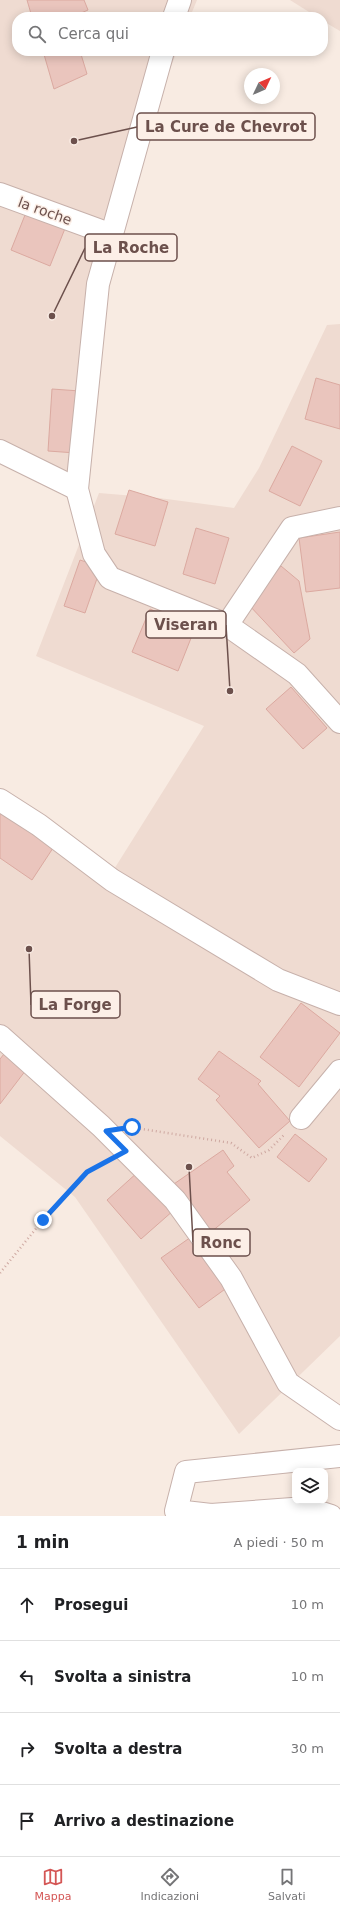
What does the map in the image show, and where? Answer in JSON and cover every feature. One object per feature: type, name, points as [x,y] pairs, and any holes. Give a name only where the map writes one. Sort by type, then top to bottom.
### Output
[{"type":"street","points":[[176,12],[180,0]]},
{"type":"street","points":[[162,56],[98,284],[77,489],[94,554],[110,578],[228,625],[297,674],[340,722]]},
{"type":"street","name":"la roche","points":[[0,194],[112,235]]},
{"type":"street","points":[[0,451],[77,489]]},
{"type":"street","points":[[228,625],[292,528],[340,518]]},
{"type":"street","points":[[0,800],[39,825],[112,880],[271,976],[340,1004]]},
{"type":"street","points":[[0,1036],[106,1131],[175,1200],[231,1278],[288,1384],[340,1419]]},
{"type":"street","points":[[301,1118],[340,1071]]},
{"type":"street","points":[[331,1516],[306,1508],[210,1515],[176,1511],[186,1472],[340,1456]]},
{"type":"path","points":[[106,1131],[132,1127],[231,1143],[252,1158],[269,1150],[301,1118]]},
{"type":"path","points":[[0,1272],[43,1220],[87,1172],[126,1151]]},
{"type":"shaded area","points":[[0,0],[197,0],[192,12],[12,12],[12,56],[175,56],[162,90],[119,238],[89,395],[79,479],[0,448]]},
{"type":"shaded area","points":[[290,0],[340,0],[340,31],[328,24],[328,12],[309,12]]},
{"type":"shaded area","points":[[340,324],[340,1336],[239,1434],[75,1197],[0,1136],[0,805],[106,882],[204,726],[36,656],[99,493],[159,498],[234,508],[259,468],[327,325]]},
{"type":"building","points":[[27,0],[84,0],[88,10],[83,12],[31,12]]},
{"type":"building","points":[[44,56],[82,56],[87,74],[54,89]]},
{"type":"building","points":[[29,205],[68,221],[50,266],[11,250]]},
{"type":"building","points":[[316,378],[340,385],[340,429],[305,419]]},
{"type":"building","points":[[52,389],[80,391],[76,453],[48,451]]},
{"type":"building","points":[[292,446],[322,461],[300,506],[269,491]]},
{"type":"building","points":[[129,490],[168,502],[155,546],[115,534]]},
{"type":"building","points":[[196,528],[229,538],[215,584],[183,574]]},
{"type":"building","points":[[340,532],[340,588],[306,592],[299,538]]},
{"type":"building","points":[[80,560],[101,567],[85,613],[64,606]]},
{"type":"building","points":[[281,566],[299,581],[310,639],[294,653],[248,604]]},
{"type":"building","points":[[150,609],[195,628],[178,671],[132,652]]},
{"type":"building","points":[[291,687],[327,728],[303,749],[266,709]]},
{"type":"building","points":[[0,808],[55,845],[32,880],[0,858]]},
{"type":"building","points":[[301,1003],[340,1033],[299,1087],[260,1057]]},
{"type":"building","points":[[219,1051],[261,1081],[258,1084],[290,1121],[259,1148],[216,1100],[220,1096],[198,1079]]},
{"type":"building","points":[[4,1054],[26,1070],[0,1104],[0,1059]]},
{"type":"building","points":[[295,1134],[327,1159],[309,1182],[277,1157]]},
{"type":"building","points":[[223,1150],[234,1166],[227,1172],[250,1200],[211,1232],[171,1186]]},
{"type":"building","points":[[139,1171],[174,1210],[141,1239],[107,1200]]},
{"type":"building","points":[[191,1237],[228,1287],[199,1308],[161,1258]]},
{"type":"place","name":"La Cure de Chevrot","points":[[74,141]]},
{"type":"place","name":"La Roche","points":[[52,316]]},
{"type":"place","name":"Viseran","points":[[230,691]]},
{"type":"place","name":"La Forge","points":[[29,949]]},
{"type":"place","name":"Ronc","points":[[189,1167]]},
{"type":"route","points":[[43,1220],[87,1172],[126,1151],[106,1131],[132,1127]]}]
